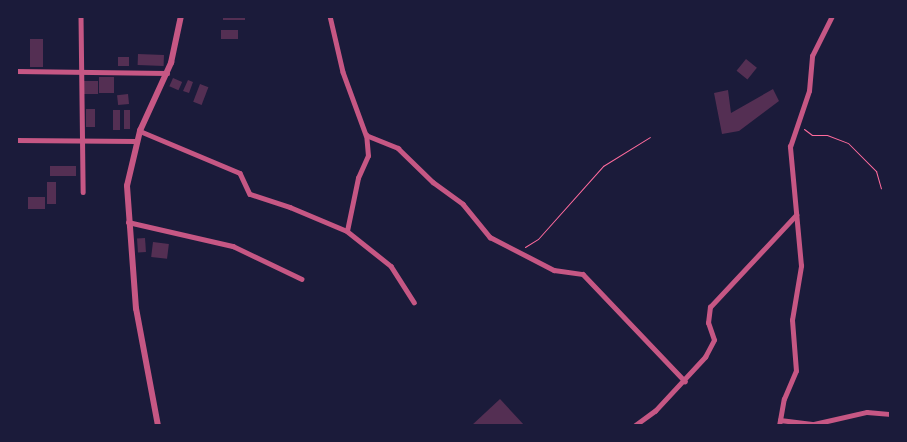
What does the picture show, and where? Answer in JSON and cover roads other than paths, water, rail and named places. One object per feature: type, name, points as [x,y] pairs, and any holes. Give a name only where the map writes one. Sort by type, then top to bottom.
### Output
[{"type":"street","points":[[81,16],[83,192]]},
{"type":"street","points":[[158,426],[136,309],[128,222],[127,186],[136,141],[168,73],[181,16]]},
{"type":"street","points":[[330,16],[343,72],[366,135],[368,156],[358,178],[347,231]]},
{"type":"street","points":[[779,426],[796,363],[792,320],[801,266],[796,215],[796,185],[790,161],[797,124],[809,91],[812,56],[832,16]]},
{"type":"street","points":[[16,71],[81,70],[168,73]]},
{"type":"street","points":[[140,131],[240,173],[250,194],[290,207],[347,231],[391,266],[414,302]]},
{"type":"street","points":[[366,135],[398,148],[433,182],[463,204],[490,237],[520,250],[554,270],[583,274],[685,381]]},
{"type":"street","points":[[16,140],[136,141]]},
{"type":"street","points":[[634,426],[685,381],[705,357],[714,340],[708,323],[710,307],[796,215]]},
{"type":"street","points":[[128,222],[233,246],[302,280]]},
{"type":"street","points":[[780,420],[814,424],[867,412],[891,414]]}]
